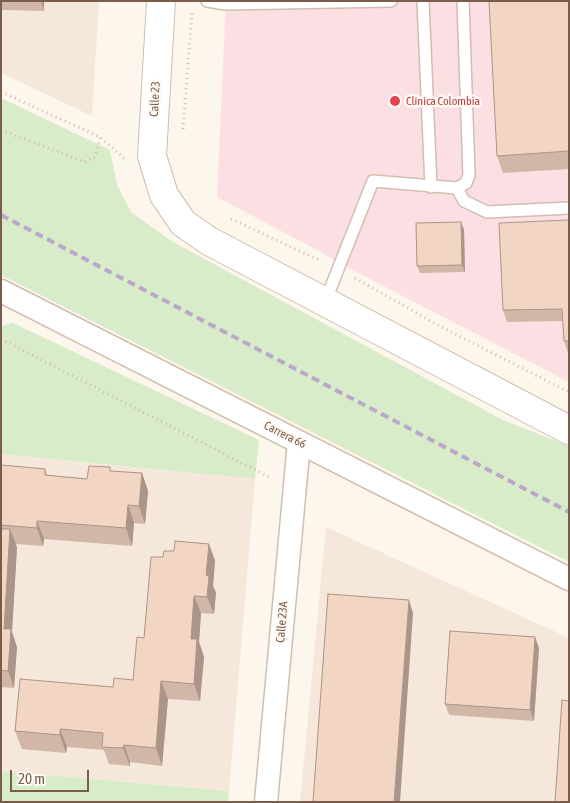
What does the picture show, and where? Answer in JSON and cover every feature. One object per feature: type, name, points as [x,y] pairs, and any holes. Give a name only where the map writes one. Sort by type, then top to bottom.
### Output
[{"type":"street","name":"Calle 23","points":[[161,1],[152,156],[164,195],[183,222],[209,241],[325,302]]},
{"type":"street","name":"Carrera 66","points":[[1,292],[569,579]]},
{"type":"street","points":[[325,302],[569,430]]},
{"type":"street","name":"Calle 23A","points":[[266,802],[299,442]]},
{"type":"lane","points":[[207,1],[225,4],[391,1]]},
{"type":"lane","points":[[423,1],[431,187]]},
{"type":"lane","points":[[325,302],[372,181],[457,188],[466,183],[469,175],[463,1]]},
{"type":"lane","points":[[457,188],[464,201],[487,212],[569,208]]},
{"type":"path","points":[[183,132],[193,9]]},
{"type":"path","points":[[1,92],[100,138],[129,163]]},
{"type":"path","points":[[1,130],[85,162],[95,157],[100,138]]},
{"type":"path","points":[[230,219],[338,269],[445,329],[569,392]]},
{"type":"path","points":[[1,339],[294,489]]},
{"type":"shaded area","points":[[1,1],[99,1],[92,116],[1,73]]},
{"type":"shaded area","name":"Clínica Colombia","points":[[226,1],[569,1],[569,382],[341,264],[217,197]]},
{"type":"shaded area","points":[[1,454],[255,479],[229,791],[1,771]]},
{"type":"shaded area","points":[[326,527],[569,638],[569,802],[300,802]]},
{"type":"green space","points":[[1,98],[110,150],[117,185],[131,212],[173,242],[503,420],[569,446],[569,562],[1,275]]},
{"type":"green space","points":[[13,323],[259,440],[255,479],[1,454],[1,326]]},
{"type":"green space","points":[[1,771],[229,791],[228,802],[1,802]]},
{"type":"building","points":[[489,1],[569,1],[569,151],[497,156]]},
{"type":"building","points":[[569,220],[569,341],[564,341],[562,309],[503,310],[499,223]]},
{"type":"building","points":[[461,222],[462,265],[417,266],[416,223]]},
{"type":"building","points":[[1,465],[45,469],[45,475],[87,479],[89,466],[110,467],[110,471],[142,473],[139,506],[128,505],[126,528],[37,521],[37,528],[1,525]]},
{"type":"building","points":[[1,529],[10,529],[4,629],[11,629],[8,671],[1,670]]},
{"type":"building","points":[[175,541],[209,544],[206,575],[209,576],[207,597],[194,596],[191,639],[197,639],[194,684],[161,681],[156,748],[124,745],[123,748],[102,747],[103,733],[60,729],[60,735],[15,731],[20,679],[113,687],[114,678],[133,680],[137,637],[144,638],[151,557],[163,557],[164,551],[174,551]]},
{"type":"building","points":[[328,594],[409,600],[394,802],[313,802]]},
{"type":"building","points":[[450,631],[535,637],[530,710],[445,704]]},
{"type":"building","points":[[562,700],[569,701],[569,802],[555,802]]},
{"type":"railway","points":[[1,215],[569,512]]},
{"type":"place","name":"Clínica Colombia","points":[[395,101]]}]
